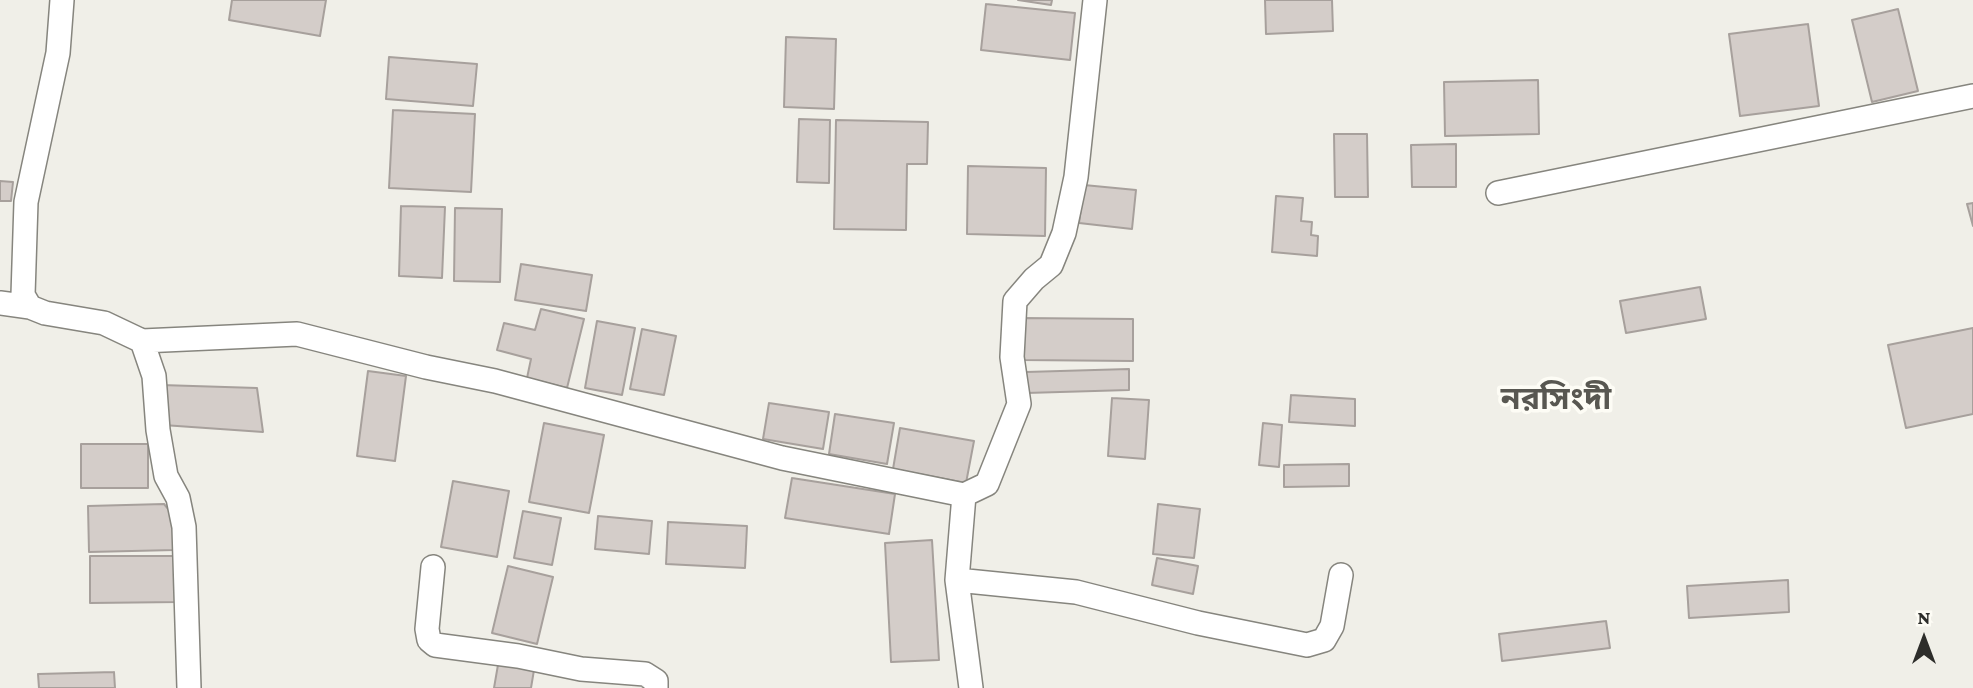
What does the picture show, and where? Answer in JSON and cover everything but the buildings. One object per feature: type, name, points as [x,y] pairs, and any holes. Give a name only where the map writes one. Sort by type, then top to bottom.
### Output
[{"type":"street","points":[[30,307],[23,295],[26,202],[58,53],[62,0]]},
{"type":"street","points":[[0,303],[104,323],[142,341],[297,334],[426,367],[495,381],[782,458],[964,495],[987,484],[1019,404],[1012,357],[1015,301],[1051,264],[1064,233],[1076,177],[1095,0]]},
{"type":"street","points":[[1498,193],[1973,96]]},
{"type":"street","points":[[142,341],[154,376],[158,430],[166,476],[178,498],[184,527],[189,688]]},
{"type":"street","points":[[964,495],[957,580],[971,688]]},
{"type":"street","points":[[433,567],[427,629],[429,640],[435,645],[518,656],[581,669],[645,674],[656,681],[656,688]]},
{"type":"street","points":[[957,580],[1076,592],[1198,623],[1307,645],[1324,640],[1332,626],[1341,575]]},
{"type":"district","name":"নরসিংদী","points":[[1556,399]]}]
